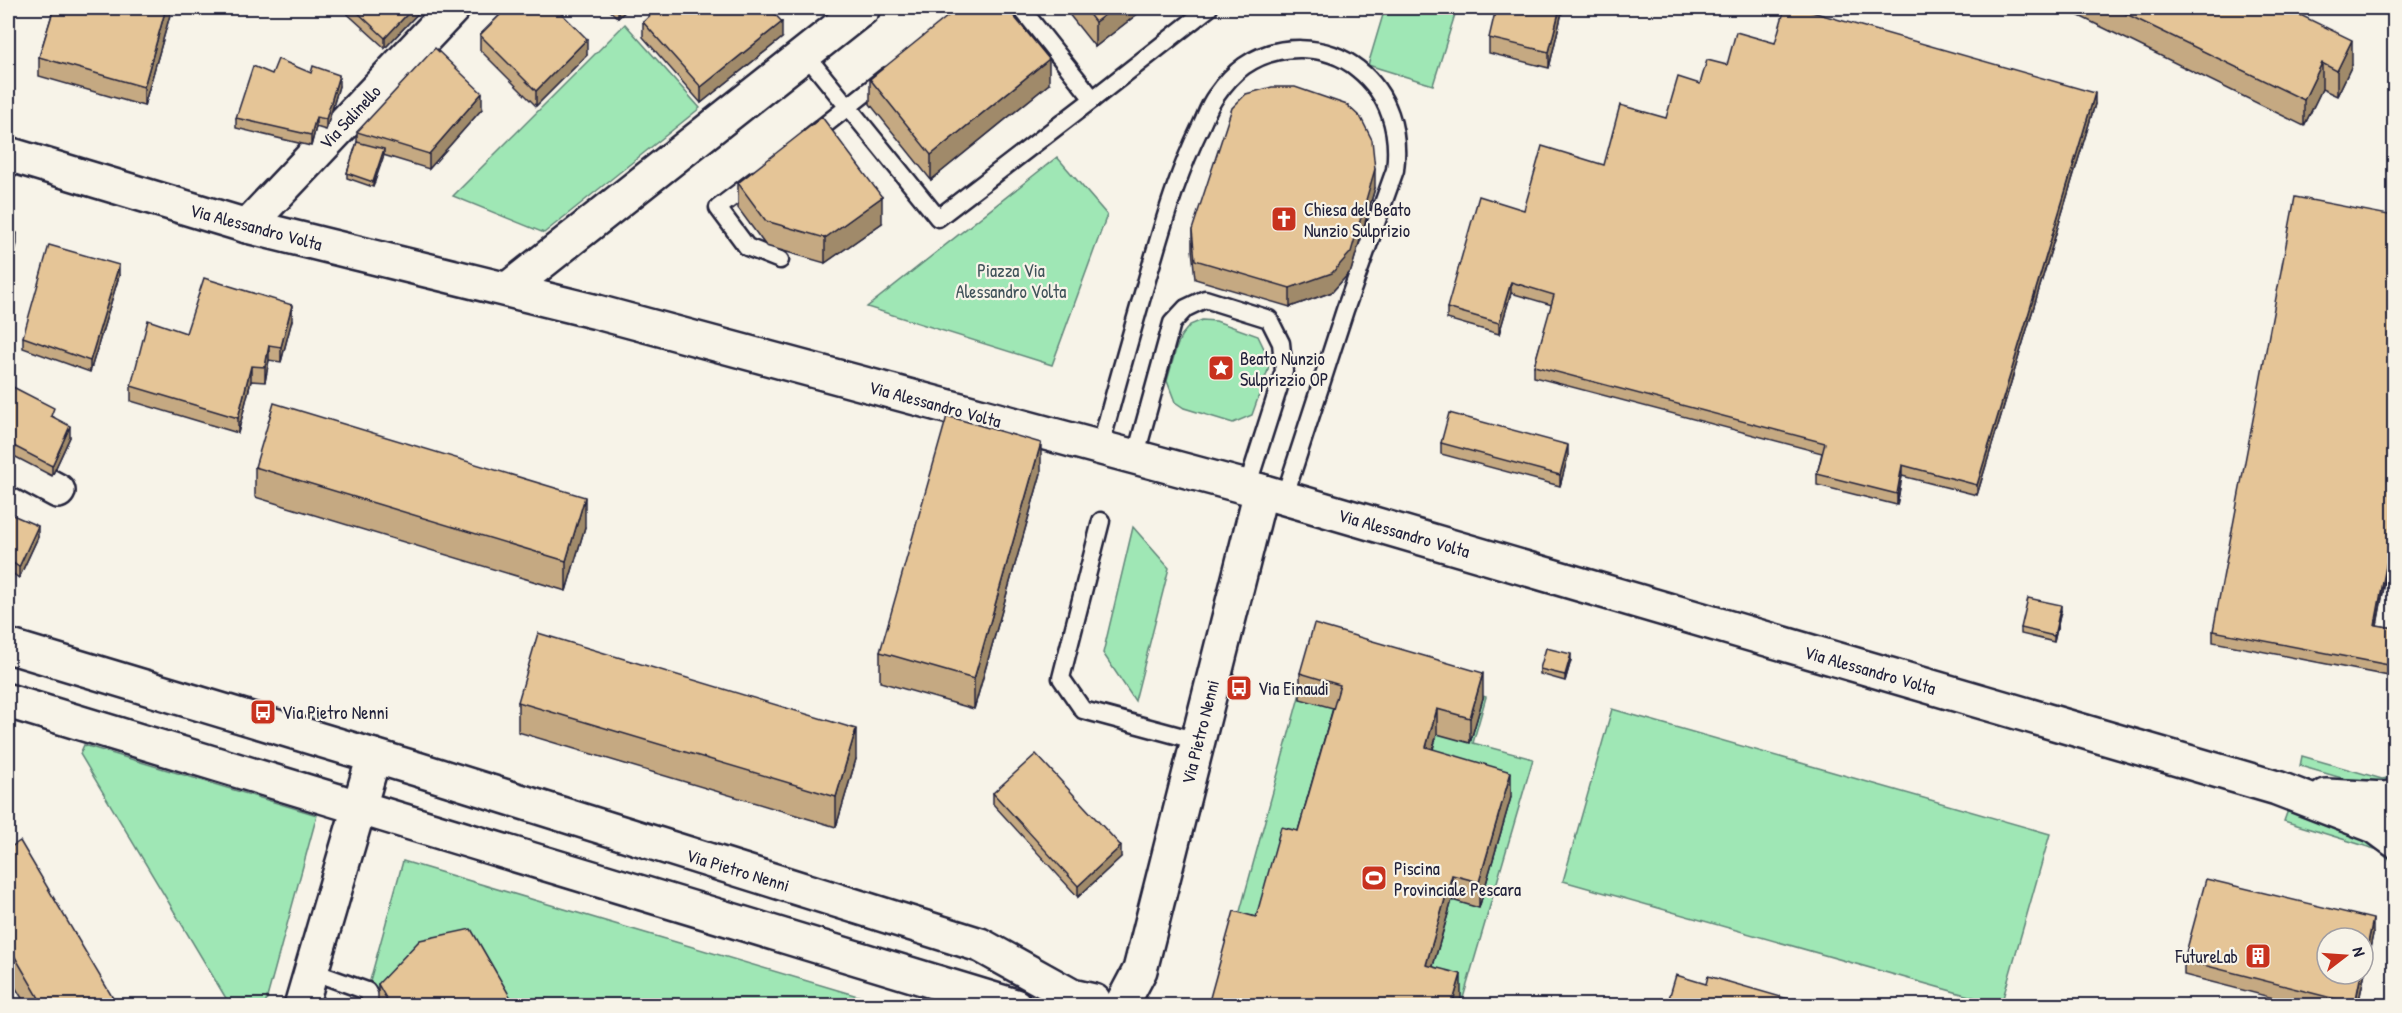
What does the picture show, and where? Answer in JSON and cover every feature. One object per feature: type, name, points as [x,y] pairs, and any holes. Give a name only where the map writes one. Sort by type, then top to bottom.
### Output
[{"type":"street","name":"Via Salinello","points":[[247,226],[453,8]]},
{"type":"street","points":[[508,289],[864,8]]},
{"type":"street","name":"Via Alessandro Volta","points":[[8,154],[247,226],[508,289],[1264,492],[2294,794],[2375,826],[2394,840]]},
{"type":"street","points":[[8,464],[58,491]]},
{"type":"street","name":"Via Pietro Nenni","points":[[8,646],[374,756],[980,945],[1072,996],[1107,1004],[1140,970],[1264,492]]},
{"type":"street","points":[[8,701],[1015,1005]]},
{"type":"street","points":[[301,1005],[374,756]]},
{"type":"street","name":"Via Alessandro Volta","points":[[2294,794],[2386,800],[2394,797]]},
{"type":"lane","points":[[1022,8],[1093,99]]},
{"type":"lane","points":[[805,54],[938,218],[1209,8]]},
{"type":"lane","points":[[1100,448],[1175,182],[1215,97],[1242,67],[1275,51],[1309,49],[1332,54],[1356,67],[1372,81],[1385,99],[1395,129],[1395,170],[1346,310],[1264,492]]},
{"type":"lane","points":[[801,144],[903,65]]},
{"type":"lane","points":[[764,172],[718,208],[747,247],[780,260]]},
{"type":"lane","points":[[1135,458],[1172,323],[1186,309],[1205,299],[1269,319],[1281,344],[1284,371],[1264,492]]},
{"type":"lane","points":[[1101,521],[1061,678],[1083,710],[1198,741]]},
{"type":"lane","points":[[311,971],[367,991],[375,1005]]},
{"type":"green space","points":[[1385,8],[1457,8],[1433,85],[1368,65]]},
{"type":"green space","points":[[625,24],[700,108],[544,233],[453,196]]},
{"type":"green space","name":"Piazza Via Alessandro Volta","points":[[1057,157],[1107,215],[1052,365],[867,307]]},
{"type":"green space","points":[[1202,320],[1216,321],[1258,336],[1269,359],[1268,370],[1252,415],[1233,423],[1184,408],[1175,402],[1167,381],[1181,336],[1190,325]]},
{"type":"green space","points":[[1133,527],[1169,568],[1135,701],[1103,653]]},
{"type":"green space","name":"Piscina Provinciale Pescara","points":[[1313,646],[1486,697],[1473,743],[1533,759],[1461,1005],[1214,1006]]},
{"type":"green space","points":[[1612,709],[2050,834],[2001,1005],[1563,881]]},
{"type":"green space","points":[[84,745],[317,815],[265,1005],[230,1005],[80,754]]},
{"type":"green space","points":[[2302,756],[2382,779],[2394,777],[2394,788],[2373,787],[2300,766]]},
{"type":"green space","points":[[2288,810],[2364,832],[2394,849],[2394,864],[2378,850],[2284,821]]},
{"type":"green space","points":[[403,861],[888,1005],[363,1006]]},
{"type":"building","points":[[54,8],[166,8],[144,87],[39,57]]},
{"type":"building","points":[[353,8],[413,8],[385,38]]},
{"type":"building","points":[[507,8],[556,8],[587,39],[536,91],[480,35]]},
{"type":"building","points":[[658,8],[769,8],[782,22],[701,87],[643,22]]},
{"type":"building","points":[[958,8],[1007,8],[1049,59],[931,155],[870,79]]},
{"type":"building","points":[[1084,8],[1114,8],[1095,22]]},
{"type":"building","points":[[1496,8],[1560,8],[1549,52],[1489,38]]},
{"type":"building","points":[[1785,8],[1798,8],[2095,93],[1977,485],[1902,465],[1897,494],[1817,474],[1825,443],[1534,366],[1554,295],[1511,282],[1499,323],[1447,308],[1479,196],[1524,210],[1542,146],[1604,165],[1620,105],[1666,118],[1678,77],[1700,84],[1707,60],[1727,65],[1736,32],[1775,43]]},
{"type":"building","points":[[2114,8],[2286,8],[2352,40],[2337,71],[2322,63],[2304,100]]},
{"type":"building","points":[[435,48],[482,93],[429,154],[357,132]]},
{"type":"building","points":[[278,59],[311,73],[313,66],[339,75],[326,119],[316,117],[311,135],[236,118],[253,66],[272,74]]},
{"type":"building","name":"Chiesa del Beato Nunzio Sulprizio","points":[[1272,87],[1295,87],[1347,105],[1361,118],[1372,140],[1375,169],[1351,252],[1332,273],[1290,288],[1195,260],[1192,230],[1232,108],[1246,94]]},
{"type":"building","points":[[822,117],[882,197],[825,238],[766,221],[738,183]]},
{"type":"building","points":[[357,142],[384,149],[373,182],[347,173]]},
{"type":"building","points":[[2295,197],[2394,216],[2394,523],[2375,625],[2394,628],[2394,666],[2213,631]]},
{"type":"building","points":[[8,230],[17,233],[8,266]]},
{"type":"building","points":[[49,245],[119,265],[90,361],[23,337]]},
{"type":"building","points":[[204,278],[292,305],[281,347],[269,345],[265,367],[251,366],[238,418],[131,386],[148,320],[186,333]]},
{"type":"building","points":[[13,387],[54,408],[51,416],[70,426],[52,466],[8,443],[8,397]]},
{"type":"building","points":[[274,403],[585,497],[566,561],[255,467]]},
{"type":"building","points":[[1449,413],[1568,445],[1560,475],[1441,443]]},
{"type":"building","points":[[947,416],[1041,443],[974,679],[880,652]]},
{"type":"building","points":[[8,513],[38,526],[19,567],[8,560]]},
{"type":"building","points":[[2028,598],[2061,605],[2054,636],[2021,628]]},
{"type":"building","name":"Piscina Provinciale Pescara","points":[[1314,624],[1483,673],[1470,718],[1437,709],[1426,747],[1511,772],[1479,882],[1452,875],[1426,965],[1461,974],[1452,1005],[1208,1005],[1234,911],[1256,917],[1281,827],[1298,831],[1340,685],[1300,673]]},
{"type":"building","points":[[538,633],[856,729],[836,797],[518,702]]},
{"type":"building","points":[[1546,648],[1571,654],[1565,675],[1540,669]]},
{"type":"building","points":[[1036,754],[1121,846],[1078,886],[993,793]]},
{"type":"building","points":[[20,841],[117,1005],[43,1005],[8,945],[8,849]]},
{"type":"building","name":"FutureLab","points":[[2206,879],[2373,919],[2372,926],[2315,926],[2315,986],[2359,986],[2355,1004],[2184,960]]},
{"type":"building","points":[[471,929],[515,1005],[390,1005],[378,984],[420,940]]},
{"type":"building","points":[[1676,975],[1706,984],[1708,976],[1809,1005],[1667,1005]]},
{"type":"place","name":"Chiesa del Beato Nunzio Sulprizio","points":[[1284,219]]},
{"type":"place","name":"Beato Nunzio Sulprizzio OP","points":[[1221,368]]},
{"type":"place","name":"Via Einaudi","points":[[1239,688]]},
{"type":"place","name":"Via Pietro Nenni","points":[[263,712]]},
{"type":"place","name":"Piscina Provinciale Pescara","points":[[1374,878]]},
{"type":"place","name":"FutureLab","points":[[2258,956]]}]
